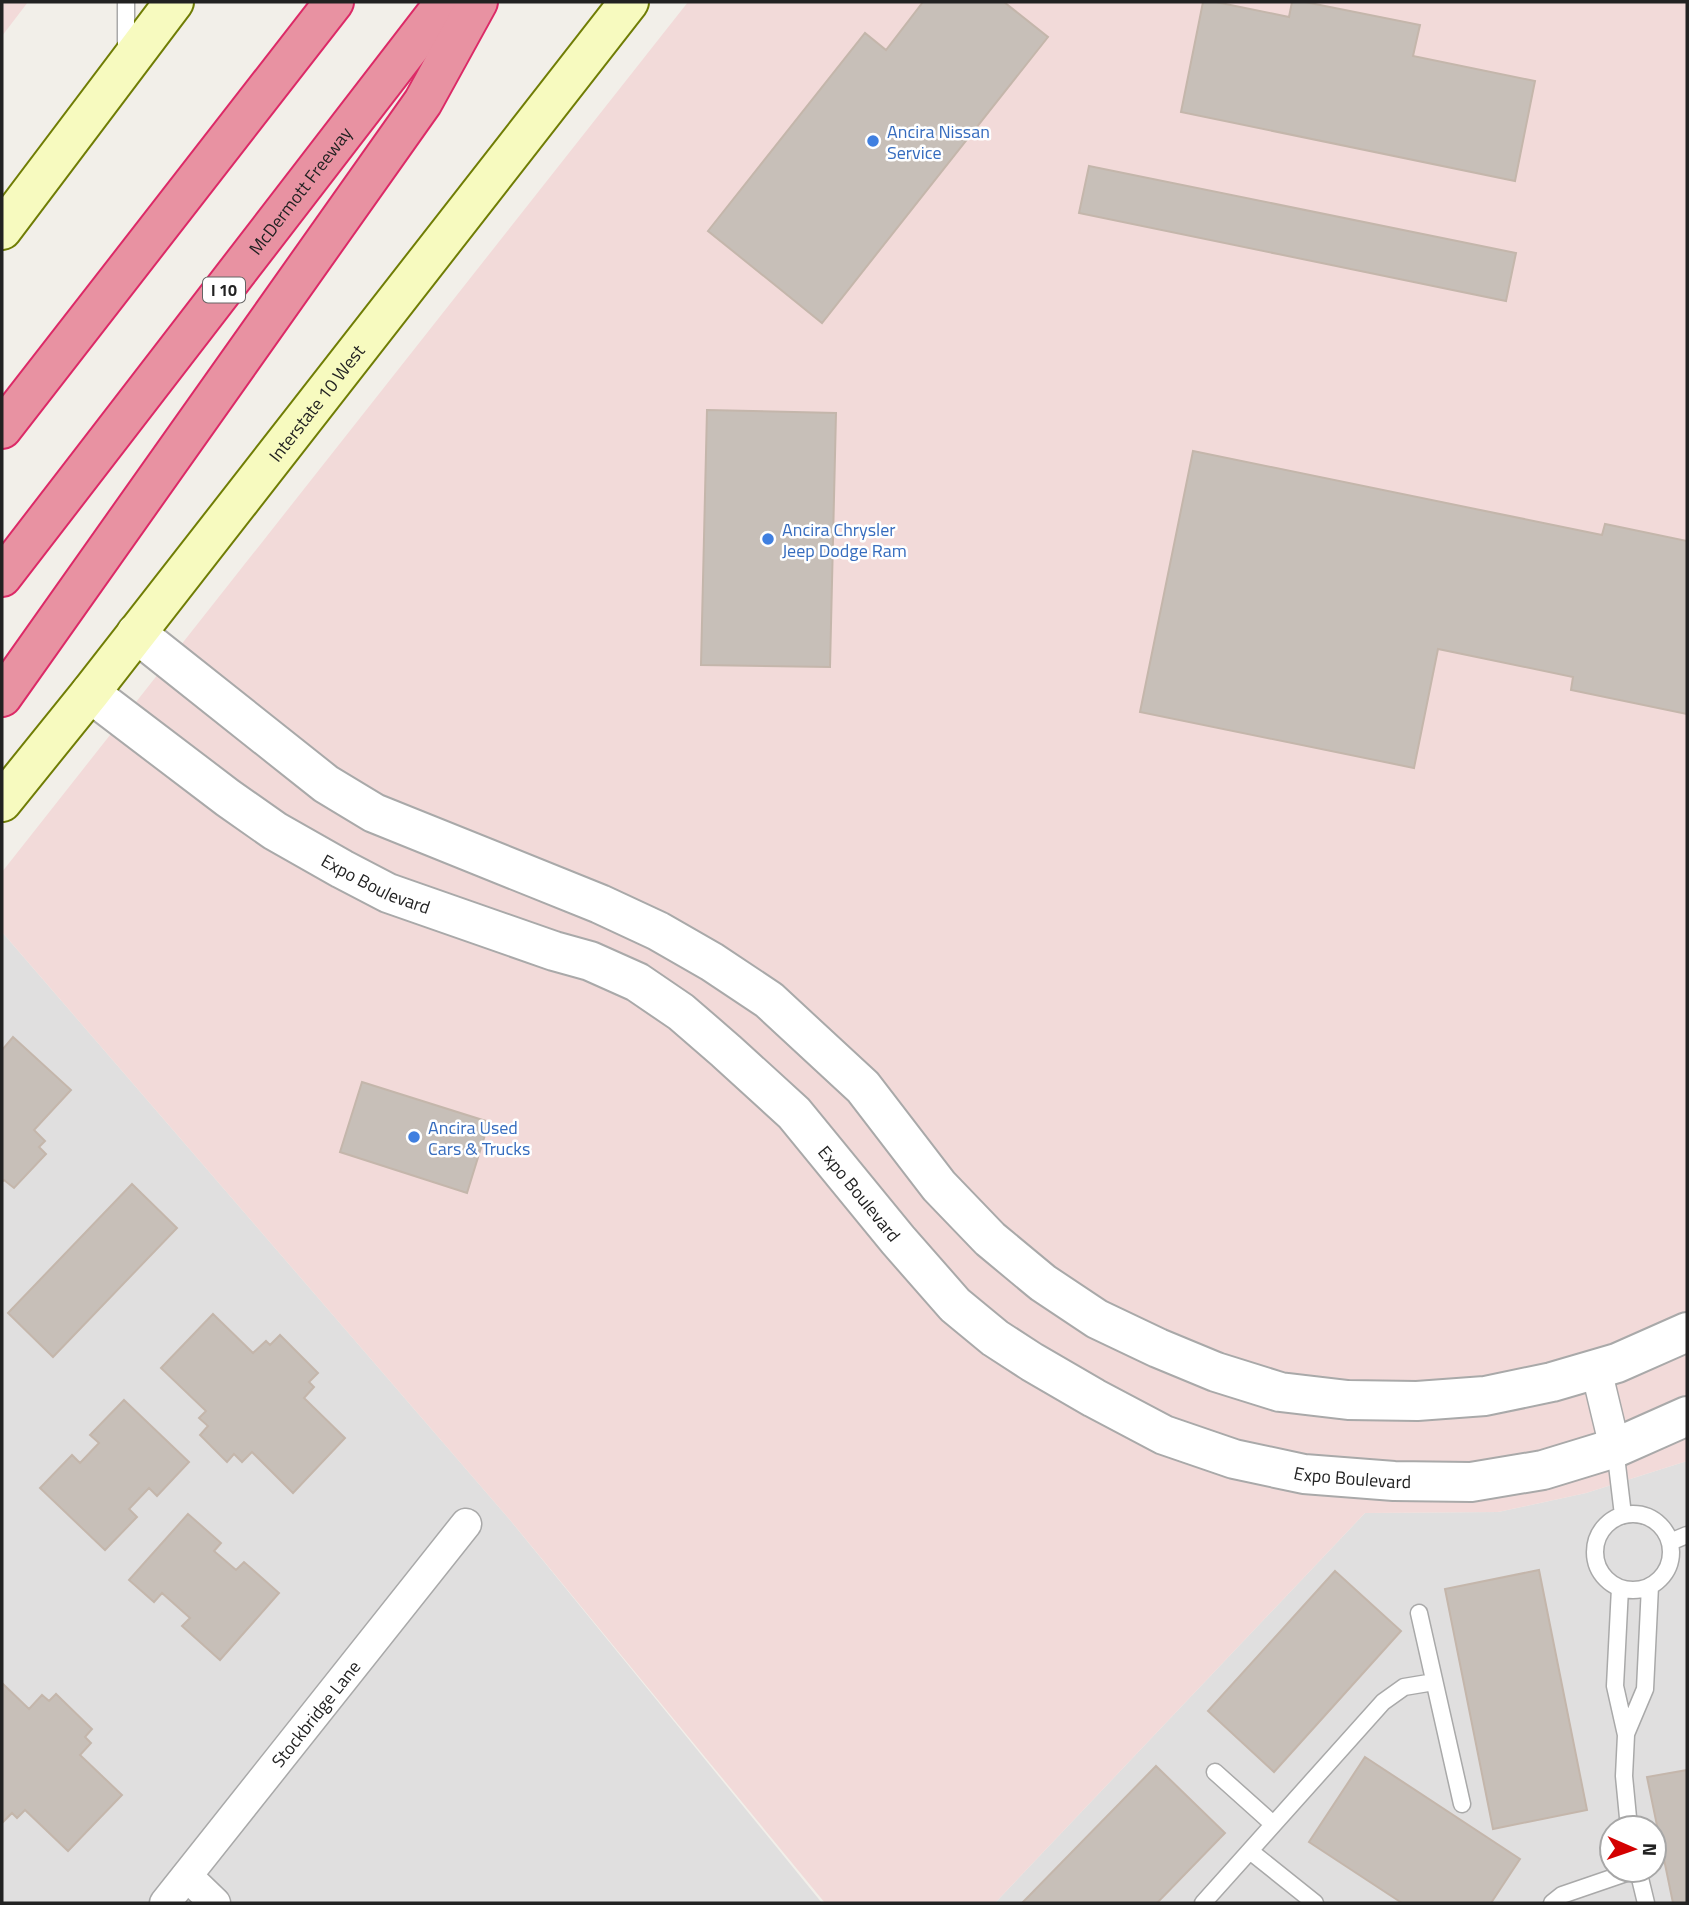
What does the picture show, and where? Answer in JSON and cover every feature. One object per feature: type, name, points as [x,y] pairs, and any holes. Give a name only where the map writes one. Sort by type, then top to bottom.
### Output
[{"type":"highway","points":[[292,57],[326,2]]},
{"type":"highway","points":[[2,429],[334,2]]},
{"type":"highway","name":"McDermott Freeway","points":[[2,577],[445,2]]},
{"type":"highway","points":[[2,697],[423,102],[478,2]]},
{"type":"main road","points":[[2,230],[174,2]]},
{"type":"main road","name":"Interstate 10 West","points":[[2,802],[629,2]]},
{"type":"street","points":[[136,633],[326,783],[374,813],[600,904],[657,931],[712,962],[769,1000],[863,1087],[939,1186],[990,1239],[1044,1283],[1097,1319],[1158,1348],[1216,1372],[1280,1392],[1348,1400],[1417,1401],[1485,1396],[1552,1382],[1617,1363],[1687,1332]]},
{"type":"street","name":"Expo Boulevard","points":[[90,693],[275,831],[342,869],[388,893],[590,961],[637,982],[681,1012],[794,1113],[955,1305],[995,1338],[1032,1362],[1164,1435],[1234,1459],[1293,1471],[1394,1481],[1471,1482],[1543,1470],[1615,1448],[1687,1416]]},
{"type":"street","points":[[1596,1369],[1615,1448]]},
{"type":"street","name":"Stockbridge Lane","points":[[166,1903],[466,1524]]},
{"type":"street","points":[[187,1876],[215,1903]]},
{"type":"lane","points":[[126,2],[126,65]]},
{"type":"lane","points":[[1615,1448],[1623,1515]]},
{"type":"lane","points":[[1637,1514],[1652,1518],[1664,1528],[1670,1542],[1672,1557],[1667,1572],[1657,1583],[1644,1590],[1628,1591],[1614,1586],[1603,1577],[1596,1563],[1595,1548],[1600,1533],[1609,1522],[1623,1515],[1637,1514]]},
{"type":"lane","points":[[1670,1542],[1687,1535]]},
{"type":"lane","points":[[1626,1735],[1644,1689],[1650,1587]]},
{"type":"lane","points":[[1620,1588],[1615,1686],[1626,1735],[1624,1776],[1628,1814]]},
{"type":"lane","points":[[1419,1613],[1462,1804]]},
{"type":"lane","points":[[1203,1903],[1383,1702],[1404,1687],[1434,1682]]},
{"type":"lane","points":[[1215,1772],[1273,1824]]},
{"type":"lane","points":[[1250,1851],[1315,1903]]},
{"type":"lane","points":[[1552,1903],[1562,1895],[1598,1883]]},
{"type":"lane","points":[[1641,1884],[1646,1903]]},
{"type":"shaded area","points":[[2,2],[28,2],[2,36]]},
{"type":"shaded area","points":[[688,2],[1687,2],[1687,1461],[1586,1493],[1498,1512],[1365,1513],[995,1903],[825,1903],[510,1520],[2,932],[2,872]]},
{"type":"shaded area","points":[[2,932],[510,1520],[822,1903],[2,1903]]},
{"type":"shaded area","points":[[1687,1461],[1687,1903],[995,1903],[1365,1513],[1498,1512],[1586,1493]]},
{"type":"building","name":"Ancira Nissan Service","points":[[923,2],[1004,2],[1048,37],[822,323],[708,231],[865,33],[886,50]]},
{"type":"building","points":[[1203,2],[1216,2],[1289,17],[1292,2],[1305,2],[1420,25],[1413,56],[1535,81],[1515,181],[1181,112]]},
{"type":"building","points":[[1089,166],[1516,253],[1506,301],[1079,213]]},
{"type":"building","name":"Ancira Chrysler Jeep Dodge Ram","points":[[707,410],[836,413],[830,667],[701,665]]},
{"type":"building","points":[[1193,451],[1602,535],[1605,524],[1687,541],[1687,714],[1571,690],[1573,677],[1438,649],[1414,768],[1140,712]]},
{"type":"building","points":[[13,1037],[71,1090],[34,1130],[45,1141],[39,1147],[46,1154],[14,1188],[4,1180],[2,1182],[2,1050]]},
{"type":"building","name":"Ancira Used Cars & Trucks","points":[[362,1082],[489,1122],[467,1193],[340,1152]]},
{"type":"building","points":[[132,1184],[177,1228],[53,1357],[8,1313]]},
{"type":"building","points":[[213,1314],[253,1353],[266,1341],[270,1345],[280,1335],[318,1373],[309,1382],[314,1387],[304,1398],[345,1438],[293,1493],[252,1452],[242,1462],[234,1454],[227,1462],[200,1435],[208,1426],[199,1418],[206,1411],[161,1368]]},
{"type":"building","points":[[124,1400],[189,1462],[157,1496],[149,1488],[129,1509],[137,1517],[105,1550],[40,1488],[72,1455],[80,1463],[99,1443],[90,1435]]},
{"type":"building","points":[[188,1514],[221,1543],[214,1551],[236,1570],[244,1562],[279,1593],[220,1660],[182,1626],[190,1618],[162,1593],[154,1602],[129,1580]]},
{"type":"building","points":[[1539,1570],[1587,1810],[1493,1829],[1445,1589]]},
{"type":"building","points":[[1335,1571],[1401,1631],[1274,1772],[1208,1711]]},
{"type":"building","points":[[2,1683],[29,1709],[42,1695],[49,1701],[56,1694],[92,1729],[85,1737],[91,1743],[80,1755],[122,1795],[68,1851],[25,1810],[17,1818],[12,1813],[2,1821]]},
{"type":"building","points":[[1365,1757],[1520,1859],[1491,1903],[1402,1903],[1309,1842]]},
{"type":"building","points":[[1156,1766],[1225,1833],[1157,1903],[1022,1903]]},
{"type":"building","points":[[1687,1770],[1687,1903],[1673,1903],[1668,1879],[1668,1814],[1655,1814],[1647,1777]]},
{"type":"place","name":"Ancira Nissan Service","points":[[873,141]]},
{"type":"place","name":"Ancira Chrysler Jeep Dodge Ram","points":[[768,539]]},
{"type":"place","name":"Ancira Used Cars & Trucks","points":[[414,1137]]}]
